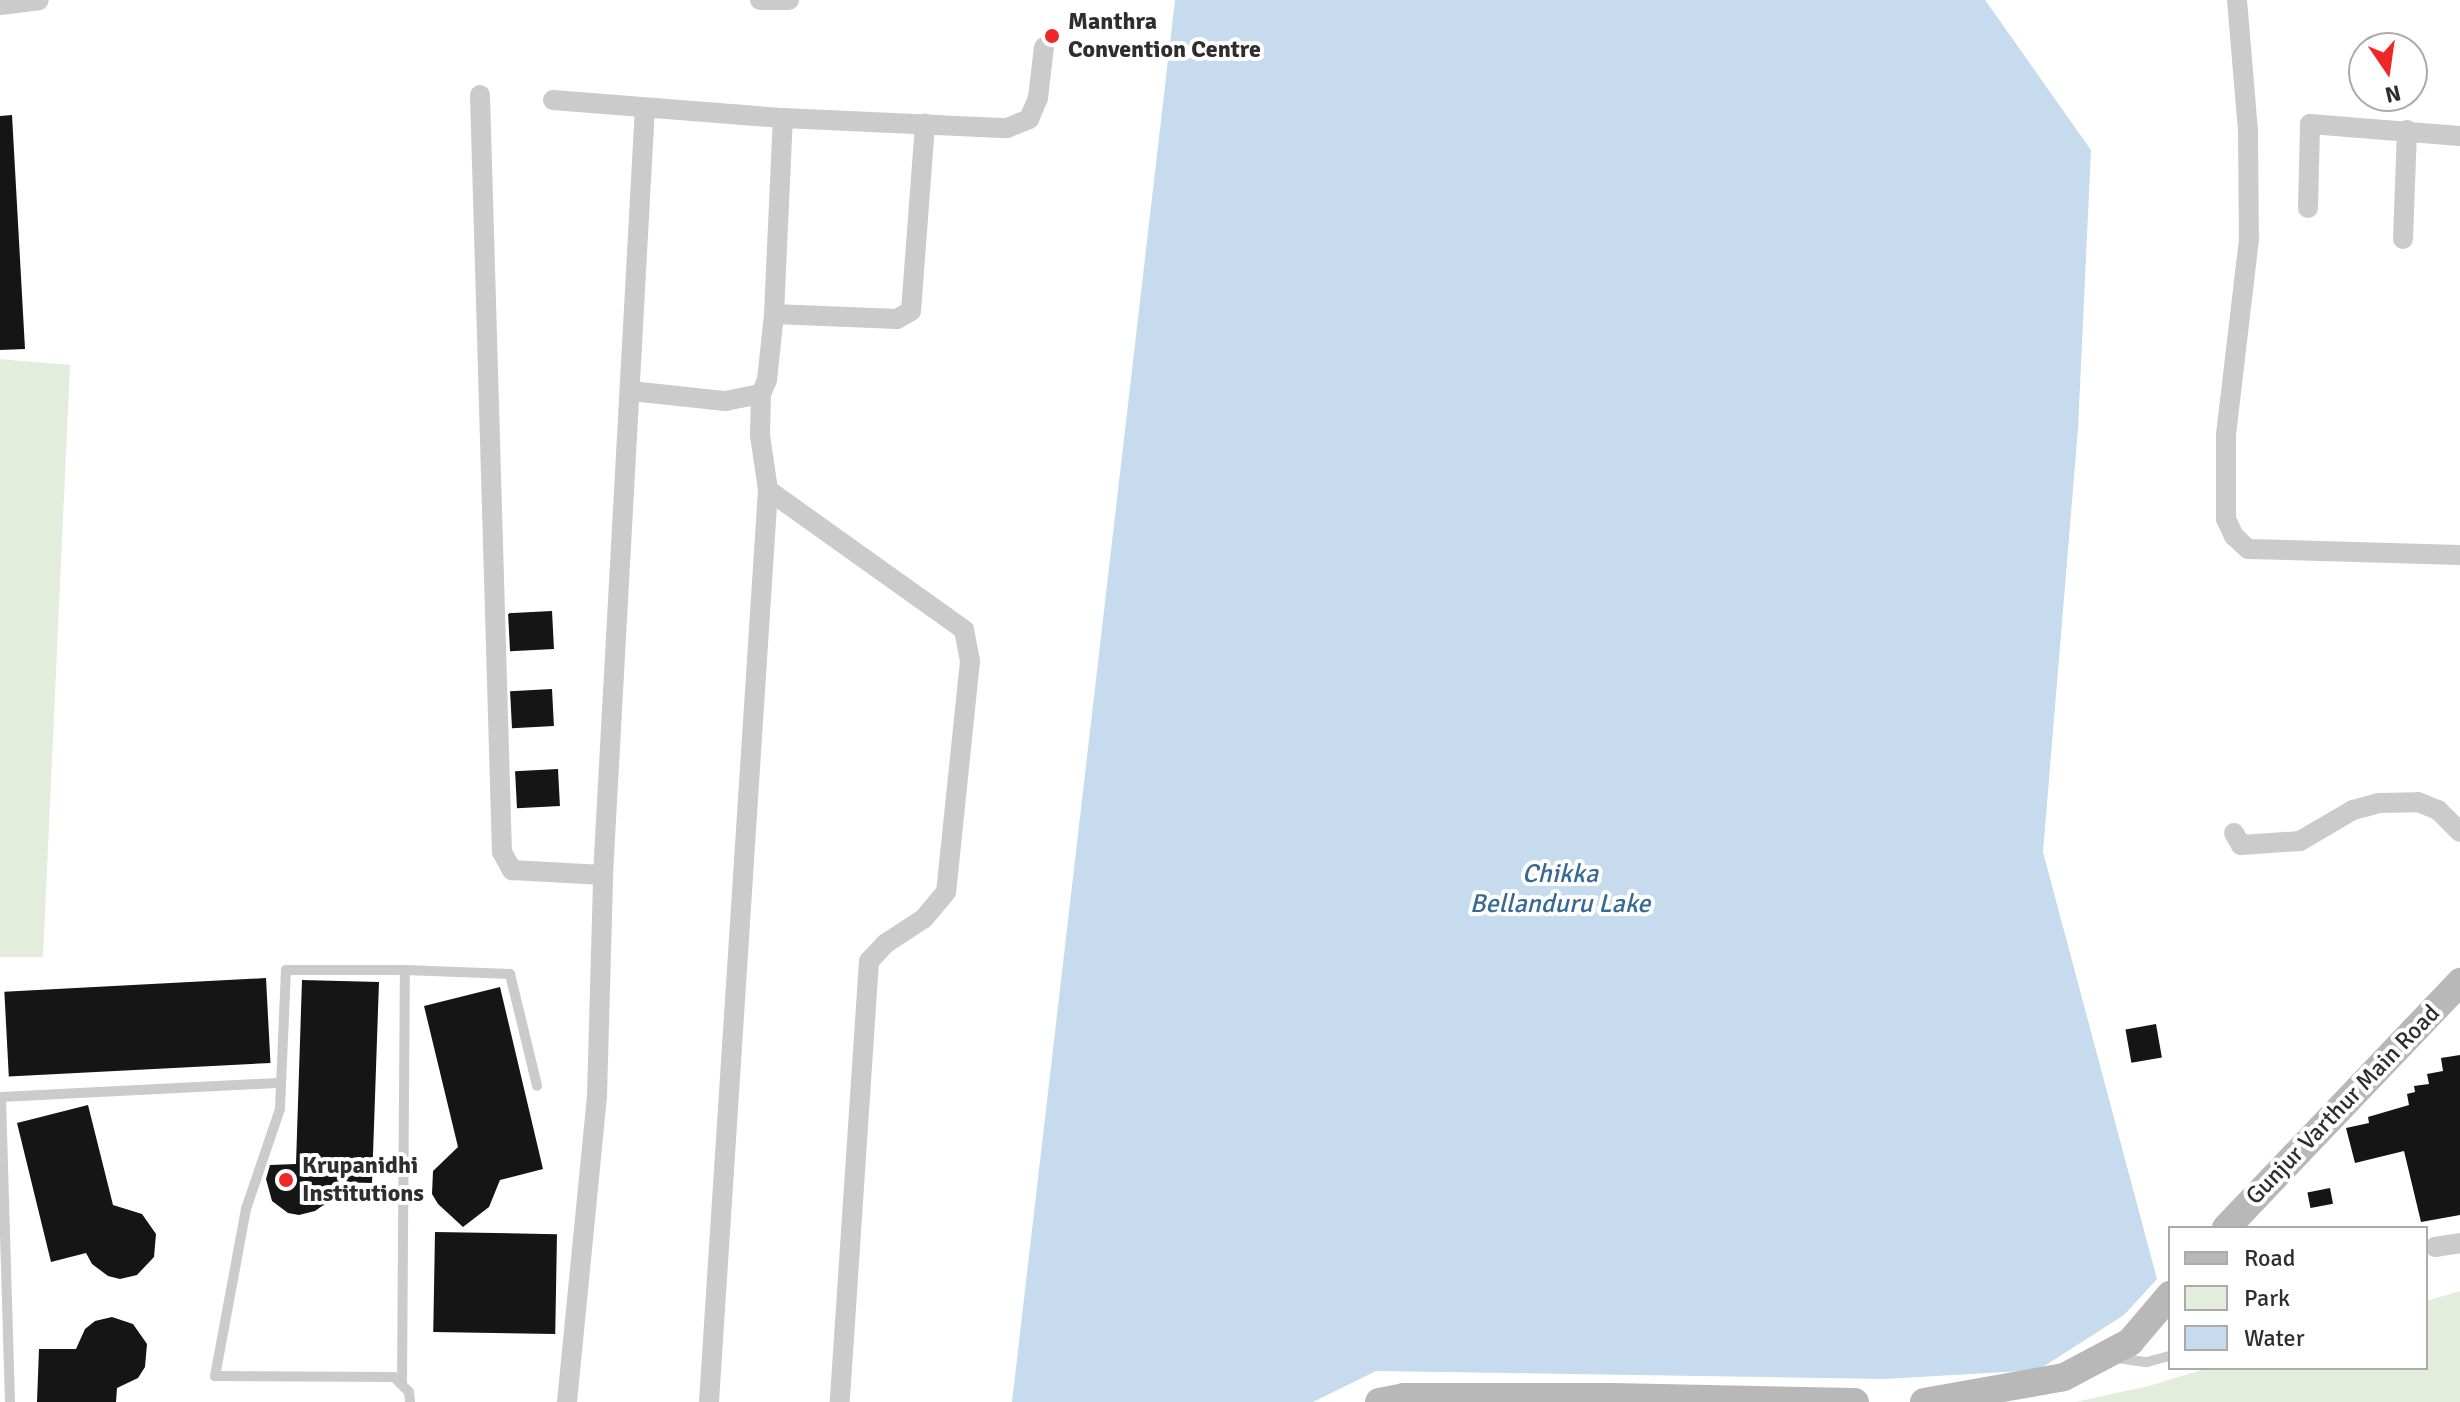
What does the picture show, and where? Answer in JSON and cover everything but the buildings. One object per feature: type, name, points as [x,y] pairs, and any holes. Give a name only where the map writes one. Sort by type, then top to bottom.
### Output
[{"type":"main road","name":"Gunjur Varthur Main Road","points":[[2228,1226],[2460,982]]},
{"type":"main road","points":[[1924,1402],[2064,1377],[2119,1350],[2168,1297]]},
{"type":"main road","points":[[1379,1402],[1404,1397],[1626,1397],[1855,1402]]},
{"type":"street","points":[[0,5],[39,0]]},
{"type":"street","points":[[760,0],[789,0]]},
{"type":"street","points":[[2237,0],[2248,132],[2249,239],[2226,434],[2226,519],[2234,536],[2248,549],[2460,555]]},
{"type":"street","points":[[553,100],[783,118],[1007,128],[1029,119],[1038,98],[1044,47]]},
{"type":"street","points":[[480,95],[502,852],[512,870],[603,875]]},
{"type":"street","points":[[567,1402],[597,1096],[603,875],[645,108]]},
{"type":"street","points":[[709,1402],[768,490],[760,435],[761,394],[767,380],[774,314],[783,118]]},
{"type":"street","points":[[774,314],[897,319],[911,311],[925,124]]},
{"type":"street","points":[[2308,208],[2310,124],[2460,136]]},
{"type":"street","points":[[2403,239],[2407,130]]},
{"type":"street","points":[[631,391],[725,401],[761,394]]},
{"type":"street","points":[[768,490],[964,630],[970,661],[946,892],[923,919],[885,944],[869,961],[840,1402]]},
{"type":"street","points":[[2234,833],[2241,845],[2300,841],[2353,810],[2379,803],[2418,802],[2438,810],[2460,832]]},
{"type":"street","points":[[2435,1247],[2460,1243]]},
{"type":"lane","points":[[410,1402],[409,1392],[394,1377],[215,1376],[246,1209],[280,1109],[286,970],[510,974],[537,1086]]},
{"type":"lane","points":[[402,1382],[405,970]]},
{"type":"lane","points":[[10,1402],[1,1097],[281,1083]]},
{"type":"lane","points":[[2119,1350],[2147,1362],[2168,1357]]},
{"type":"green space","points":[[0,359],[70,365],[43,957],[0,957]]},
{"type":"green space","points":[[2460,1291],[2460,1402],[2075,1402],[2149,1386],[2201,1370],[2428,1370],[2428,1300]]},
{"type":"water","name":"Chikka Bellanduru Lake","points":[[1175,0],[1985,0],[2091,150],[2078,429],[2043,852],[2157,1279],[2124,1315],[2038,1370],[1885,1379],[1376,1371],[1313,1402],[1012,1402]]},
{"type":"place","name":"Manthra Convention Centre","points":[[1052,36]]},
{"type":"place","name":"Krupanidhi Institutions","points":[[286,1180]]}]
